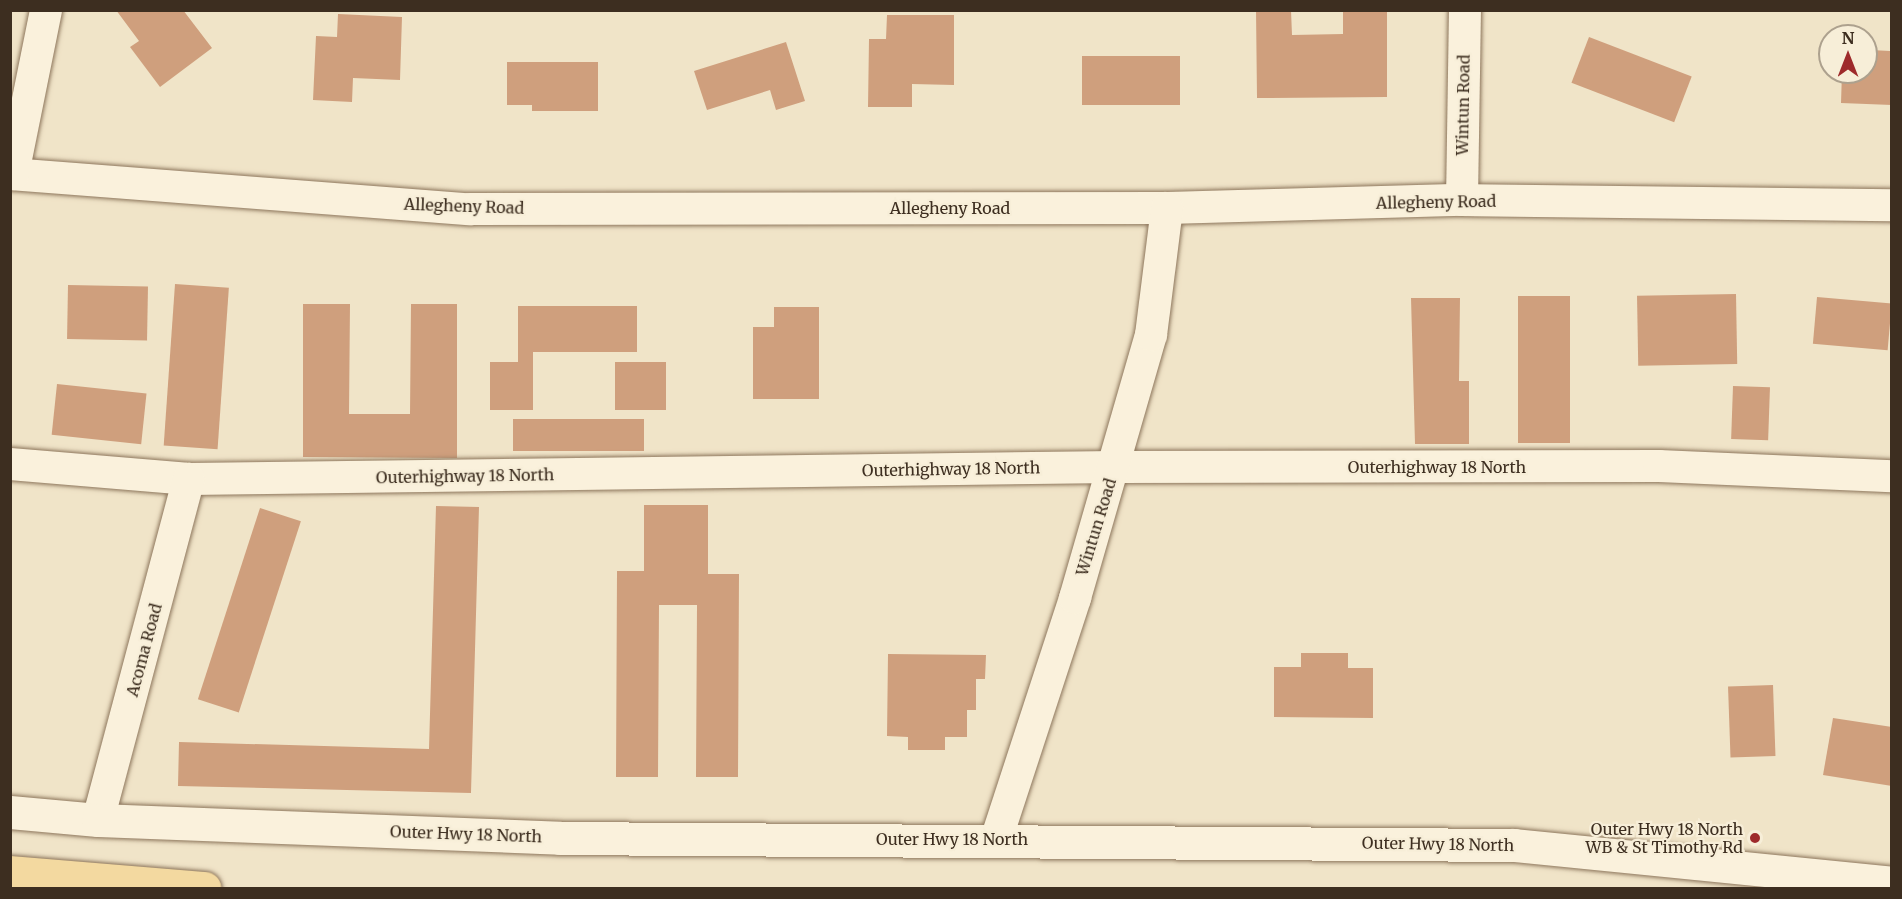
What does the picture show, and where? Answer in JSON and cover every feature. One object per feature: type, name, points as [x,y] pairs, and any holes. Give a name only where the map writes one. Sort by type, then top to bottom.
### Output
[{"type":"main road","points":[[10,872],[204,888]]},
{"type":"street","points":[[12,174],[46,10]]},
{"type":"street","name":"Wintun Road","points":[[1462,200],[1465,10]]},
{"type":"street","name":"Allegheny Road","points":[[12,174],[470,209],[1167,208],[1462,200],[1892,205]]},
{"type":"street","name":"Wintun Road","points":[[996,840],[1115,467],[1150,335],[1167,208]]},
{"type":"street","name":"Outerhighway 18 North","points":[[10,464],[189,479],[1115,467],[1659,466],[1892,476]]},
{"type":"street","name":"Acoma Road","points":[[98,820],[189,479]]},
{"type":"street","name":"Outer Hwy 18 North","points":[[10,812],[98,820],[560,838],[1514,845],[1892,883]]},
{"type":"building","points":[[116,10],[183,10],[212,48],[160,87],[130,47],[139,41]]},
{"type":"building","points":[[1256,10],[1291,10],[1292,35],[1343,34],[1343,10],[1387,10],[1387,97],[1257,98]]},
{"type":"building","points":[[338,14],[402,17],[400,80],[353,78],[352,102],[313,100],[316,36],[337,37]]},
{"type":"building","points":[[887,15],[954,15],[954,85],[912,84],[912,107],[868,107],[869,39],[886,39]]},
{"type":"building","points":[[1589,37],[1692,76],[1674,122],[1571,83]]},
{"type":"building","points":[[786,42],[805,101],[776,110],[770,90],[707,110],[694,71]]},
{"type":"building","points":[[1878,50],[1890,51],[1892,105],[1841,103],[1842,84],[1878,84]]},
{"type":"building","points":[[1082,56],[1180,56],[1180,105],[1082,105]]},
{"type":"building","points":[[507,62],[598,62],[598,111],[532,111],[532,105],[507,105]]},
{"type":"building","points":[[175,284],[229,288],[218,449],[164,446]]},
{"type":"building","points":[[68,285],[148,286],[147,340],[67,339]]},
{"type":"building","points":[[1736,294],[1737,364],[1638,366],[1637,296]]},
{"type":"building","points":[[1518,296],[1570,296],[1570,443],[1518,443]]},
{"type":"building","points":[[1817,297],[1892,304],[1888,350],[1813,344]]},
{"type":"building","points":[[1411,298],[1460,298],[1459,381],[1469,381],[1469,444],[1415,444]]},
{"type":"building","points":[[303,304],[350,304],[349,414],[410,414],[411,304],[457,304],[457,458],[303,457]]},
{"type":"building","points":[[518,306],[637,306],[637,352],[533,352],[533,410],[490,410],[490,362],[518,362]]},
{"type":"building","points":[[774,307],[819,307],[819,399],[753,399],[753,327],[774,327]]},
{"type":"building","points":[[615,362],[666,362],[666,410],[615,410]]},
{"type":"building","points":[[57,384],[147,393],[141,444],[52,435]]},
{"type":"building","points":[[1733,386],[1770,387],[1768,440],[1731,439]]},
{"type":"building","points":[[513,419],[644,419],[644,451],[513,451]]},
{"type":"building","points":[[644,505],[708,505],[708,574],[739,574],[738,777],[696,777],[697,605],[659,605],[658,777],[616,777],[617,571],[644,571]]},
{"type":"building","points":[[436,506],[479,507],[471,793],[178,786],[179,742],[429,749]]},
{"type":"building","points":[[260,508],[301,521],[239,712],[198,699]]},
{"type":"building","points":[[1301,653],[1348,653],[1348,668],[1373,668],[1373,718],[1274,717],[1274,667],[1301,667]]},
{"type":"building","points":[[888,654],[986,655],[985,679],[976,679],[976,710],[967,710],[967,737],[945,737],[945,750],[908,750],[908,737],[887,736]]},
{"type":"building","points":[[1773,685],[1775,756],[1731,758],[1728,687]]},
{"type":"building","points":[[1833,718],[1892,727],[1892,786],[1823,775]]},
{"type":"place","name":"Outer Hwy 18 North WB & St Timothy Rd","points":[[1755,838]]}]
